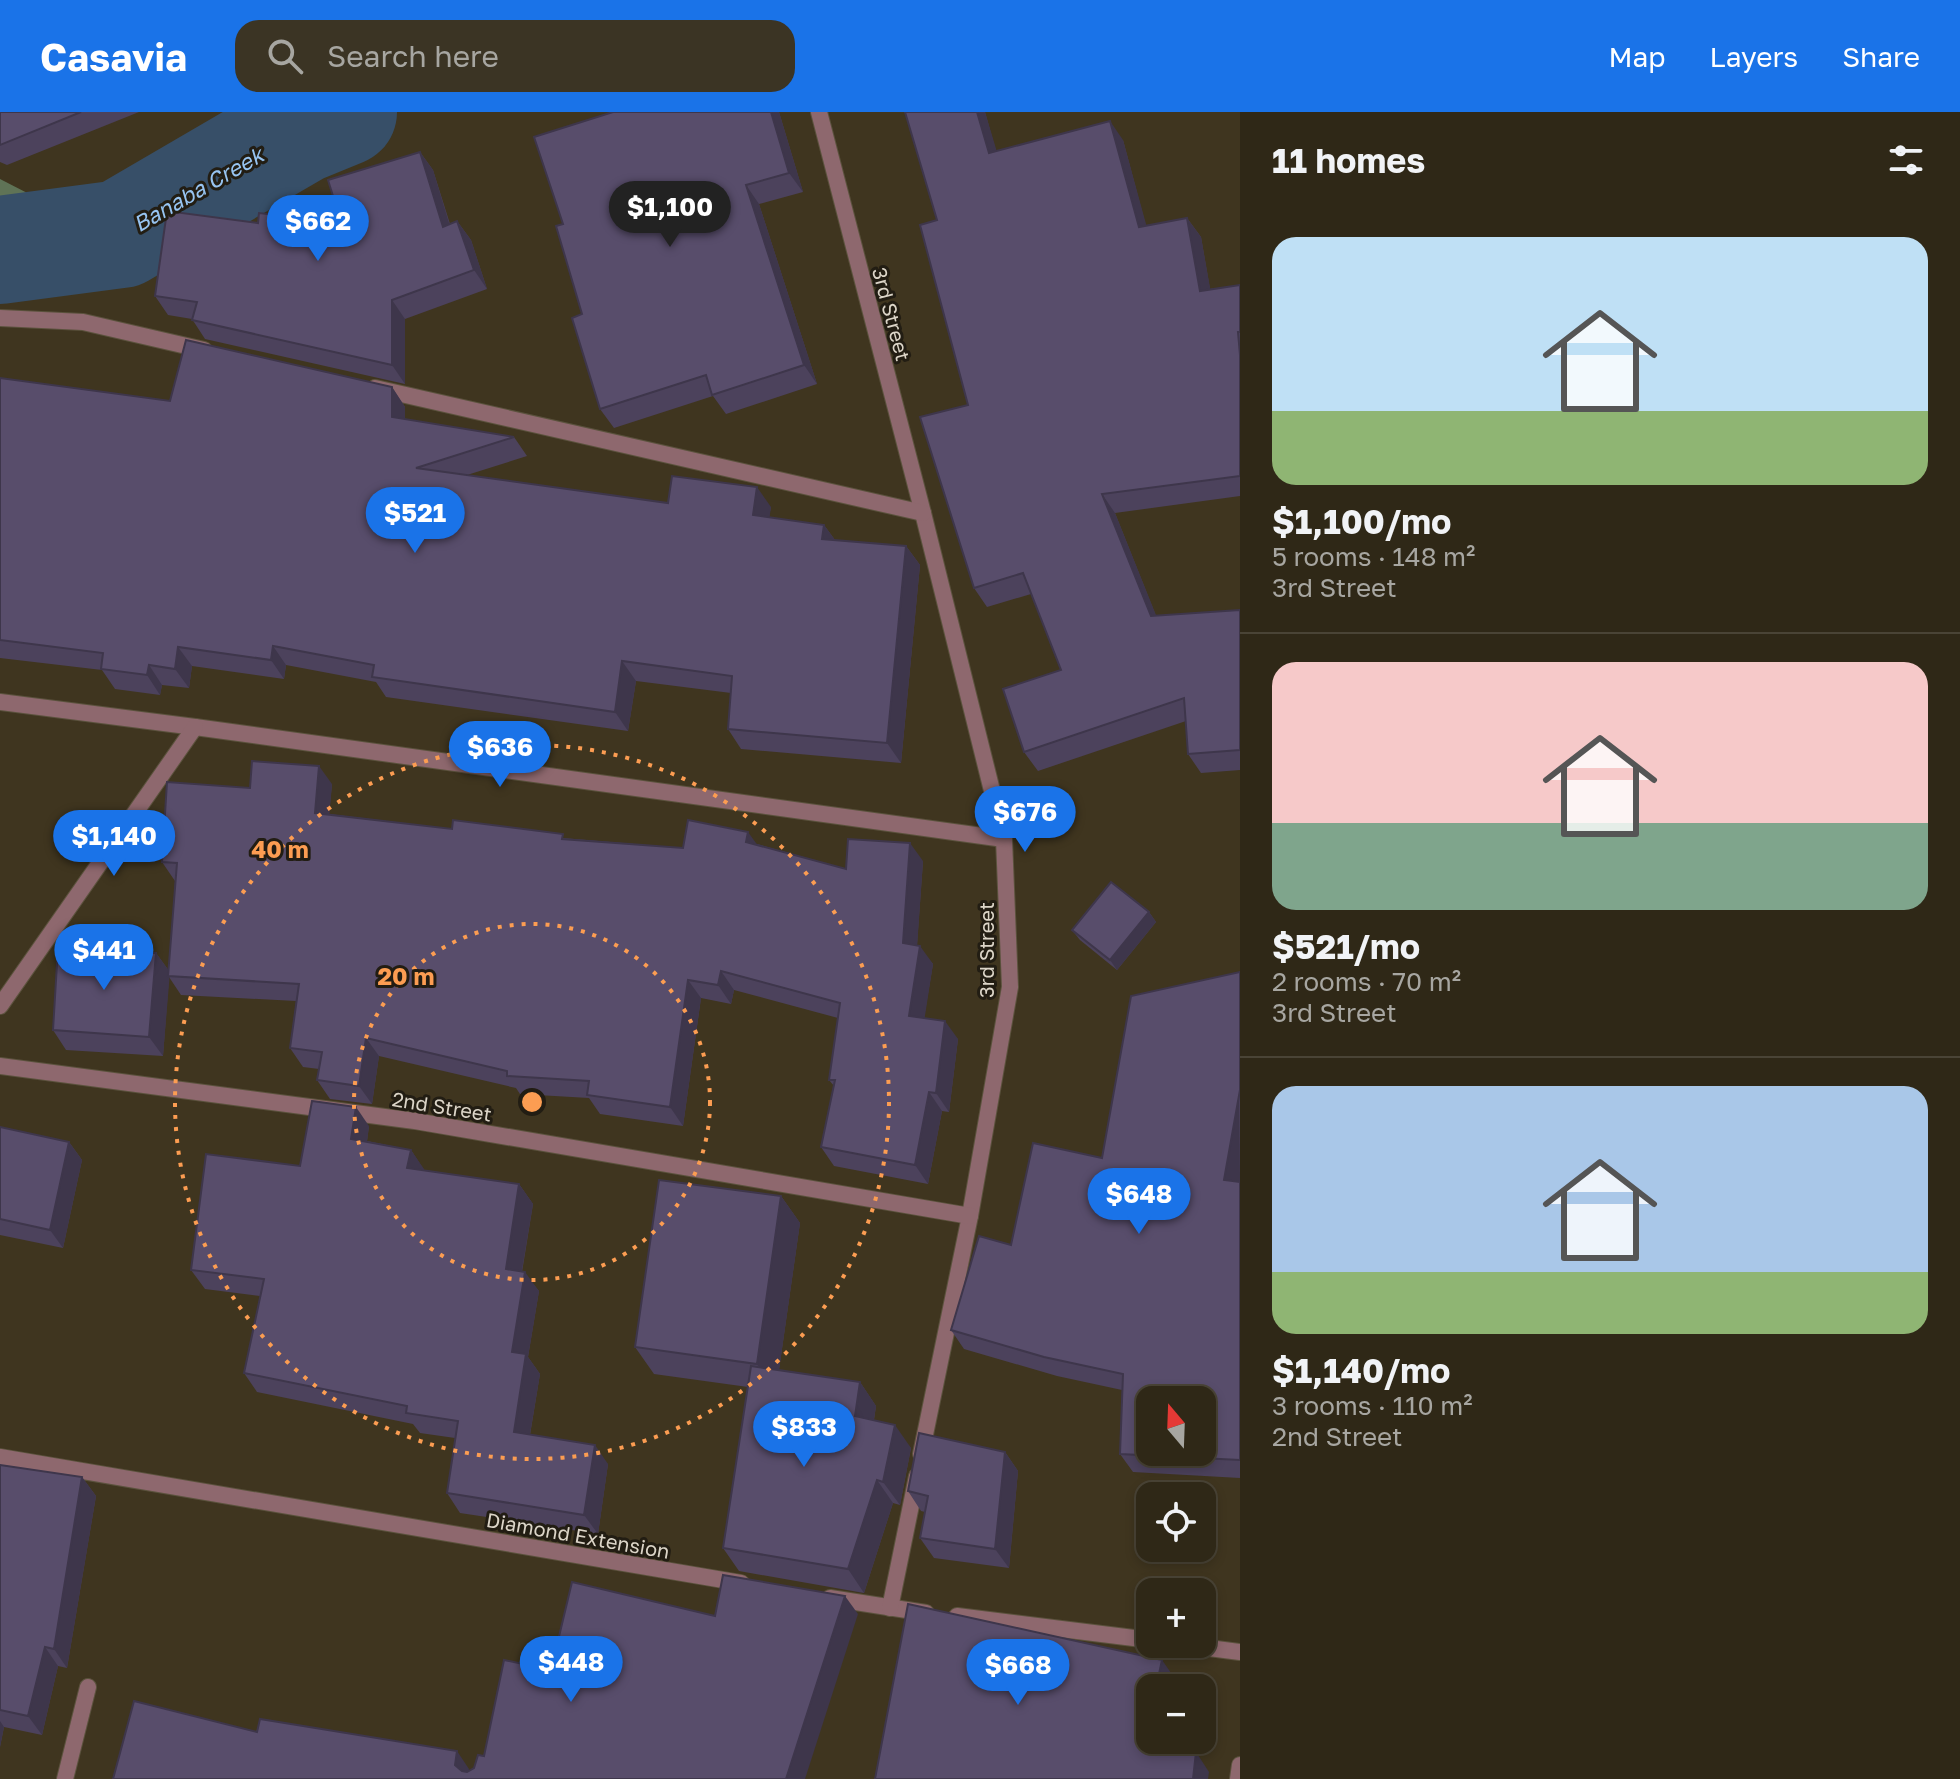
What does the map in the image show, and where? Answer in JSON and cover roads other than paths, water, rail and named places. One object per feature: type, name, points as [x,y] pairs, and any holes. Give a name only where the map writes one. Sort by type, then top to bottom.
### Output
[{"type":"street","name":"3rd Street","points":[[819,112],[1004,839],[1010,987],[970,1216],[890,1608]]},
{"type":"street","points":[[0,318],[83,322],[223,354]]},
{"type":"street","points":[[363,386],[923,513]]},
{"type":"street","points":[[0,702],[1004,839]]},
{"type":"street","points":[[0,1006],[195,727]]},
{"type":"street","name":"2nd Street","points":[[0,1066],[415,1121],[970,1216]]},
{"type":"street","name":"Diamond Extension","points":[[0,1457],[765,1587]]},
{"type":"street","points":[[812,1595],[890,1608],[1136,1638]]},
{"type":"street","points":[[1216,1649],[1240,1652]]},
{"type":"street","points":[[65,1779],[88,1687]]},
{"type":"street","points":[[1238,1779],[1240,1765]]},
{"type":"waterway","name":"Banaba Creek","points":[[0,250],[121,234],[299,130],[343,112]]}]
